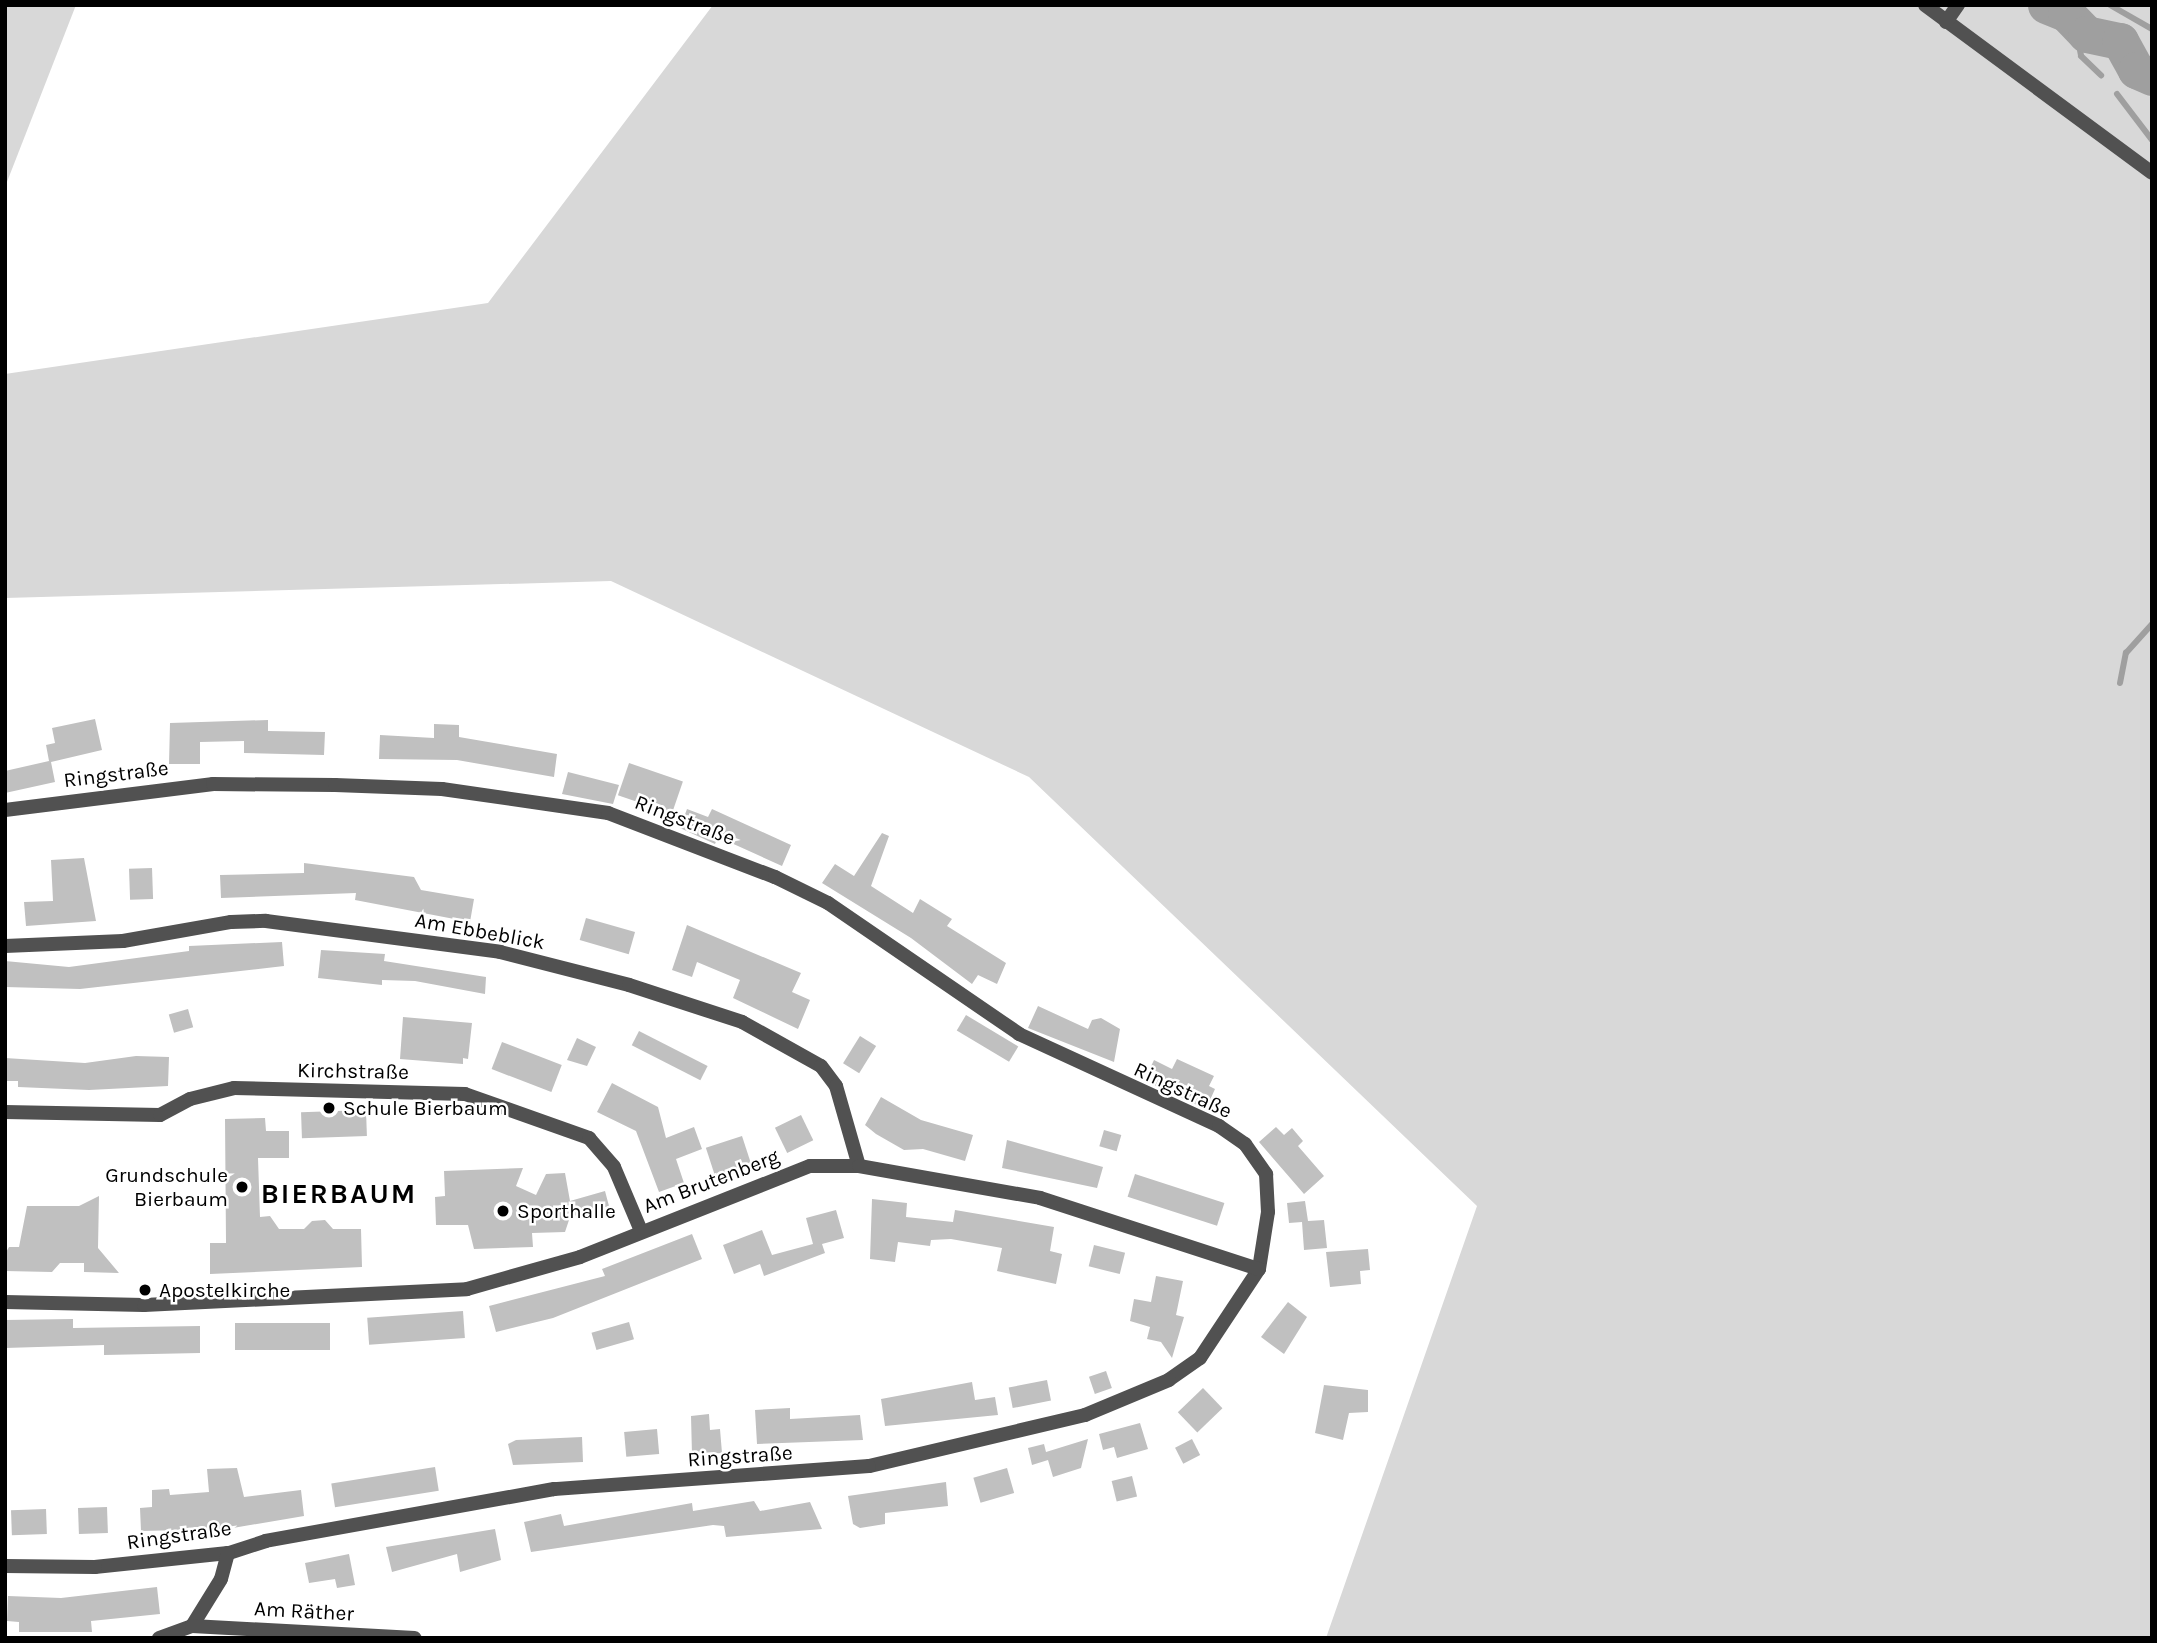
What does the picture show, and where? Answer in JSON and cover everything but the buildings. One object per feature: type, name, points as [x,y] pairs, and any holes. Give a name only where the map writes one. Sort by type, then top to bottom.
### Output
[{"type":"street","points":[[1926,5],[1945,22],[2152,173]]},
{"type":"street","points":[[1945,22],[1958,5]]},
{"type":"street","name":"Ringstraße","points":[[5,810],[213,785],[429,789],[608,813],[682,840],[828,903],[1019,1034],[1196,1115],[1245,1144],[1266,1174],[1268,1212],[1259,1269],[1206,1349],[1169,1380],[1085,1415],[1027,1432],[869,1466],[554,1489],[266,1541],[228,1553],[96,1567],[5,1566]]},
{"type":"street","name":"Am Ebbeblick","points":[[5,946],[124,941],[231,922],[266,921],[500,952],[629,985],[742,1022],[821,1066],[836,1086],[859,1166]]},
{"type":"street","name":"Kirchstraße","points":[[5,1112],[160,1115],[190,1099],[234,1088],[465,1094],[589,1138],[614,1167],[641,1231]]},
{"type":"street","name":"Am Brutenberg","points":[[5,1302],[144,1305],[419,1294],[516,1277],[810,1166],[859,1166],[1040,1198],[1259,1269]]},
{"type":"street","points":[[192,1626],[222,1579],[228,1553]]},
{"type":"street","name":"Am Räther","points":[[159,1638],[192,1626],[415,1638]]},
{"type":"shaded area","points":[[5,5],[76,5],[5,187]]},
{"type":"shaded area","points":[[713,5],[2152,5],[2152,1638],[1326,1638],[1477,1206],[1029,777],[611,581],[5,598],[5,374],[488,303]]},
{"type":"waterway","points":[[2046,5],[2066,13],[2086,34],[2120,41],[2136,70],[2152,77]]},
{"type":"waterway","points":[[2110,5],[2152,29]]},
{"type":"waterway","points":[[2086,34],[2078,40],[2081,56],[2101,75]]},
{"type":"waterway","points":[[2117,94],[2152,140]]},
{"type":"waterway","points":[[2120,683],[2126,653],[2152,624]]},
{"type":"place","name":"Schule Bierbaum","points":[[329,1108]]},
{"type":"place","name":"Grundschule Bierbaum","points":[[242,1187]]},
{"type":"place","name":"Sporthalle","points":[[503,1211]]},
{"type":"place","name":"Apostelkirche","points":[[145,1290]]},
{"type":"district","name":"BIERBAUM","points":[[339,1194]]}]
